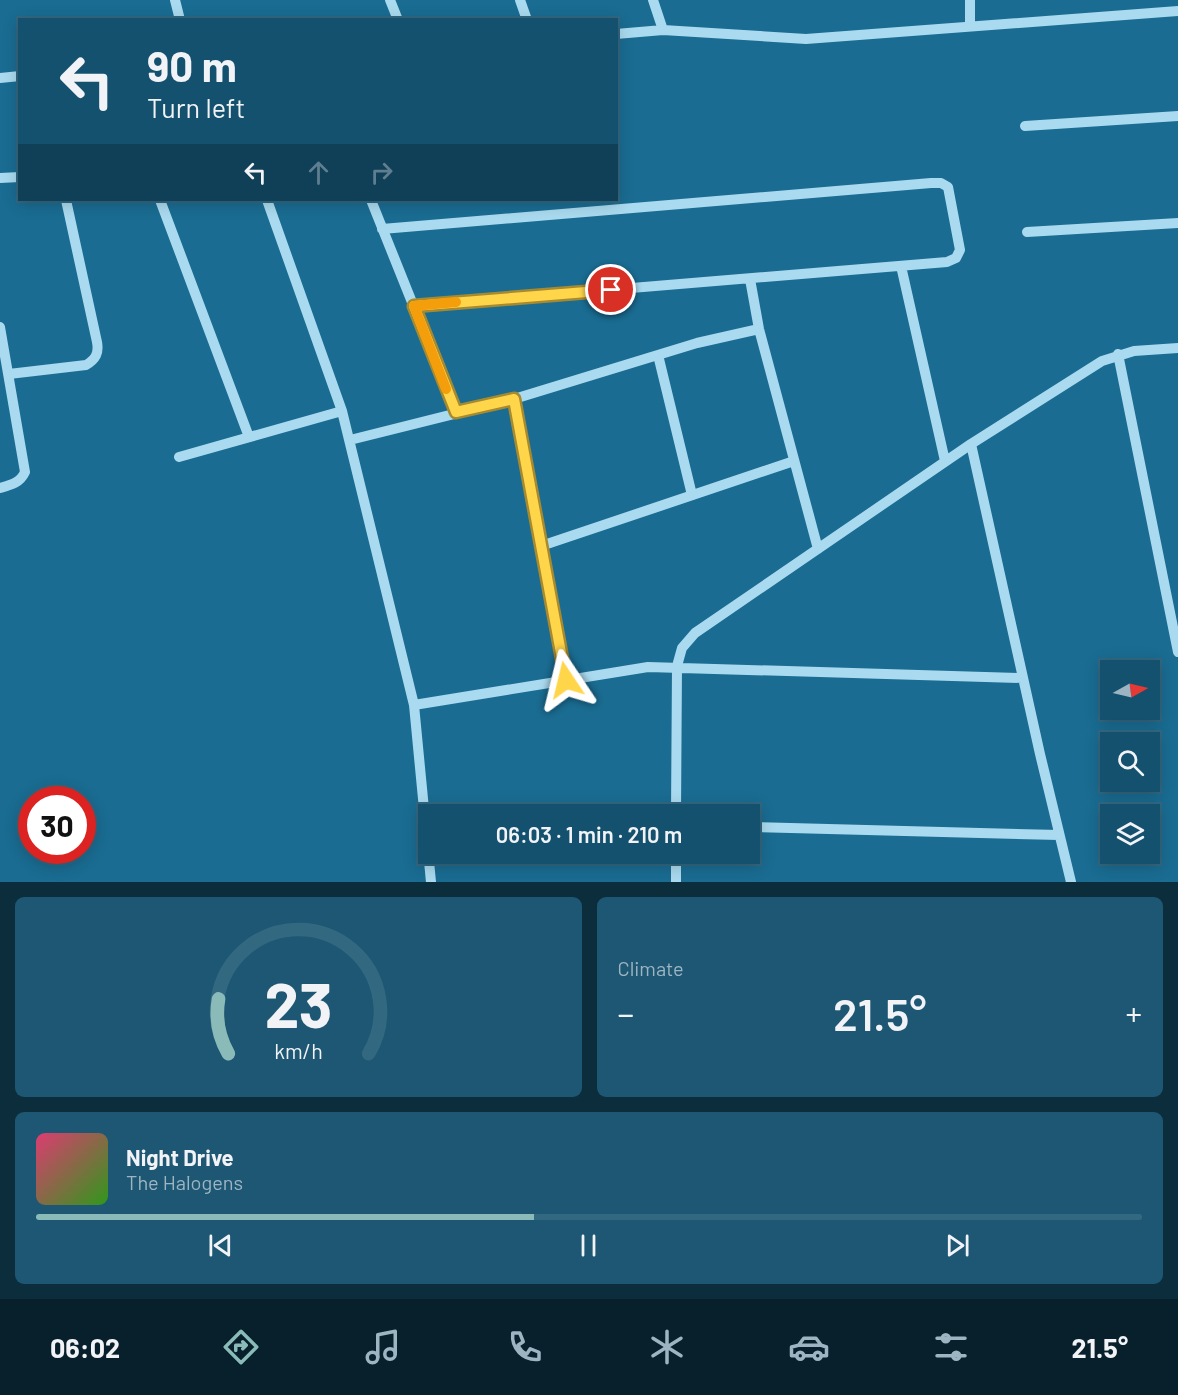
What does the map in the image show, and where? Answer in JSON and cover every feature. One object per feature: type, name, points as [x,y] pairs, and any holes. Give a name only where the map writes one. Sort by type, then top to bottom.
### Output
[{"type":"street","points":[[175,0],[180,18]]},
{"type":"street","points":[[390,0],[397,18]]},
{"type":"street","points":[[520,0],[526,18]]},
{"type":"street","points":[[653,0],[663,30]]},
{"type":"street","points":[[970,0],[970,25]]},
{"type":"street","points":[[618,34],[663,30],[806,39],[1178,11]]},
{"type":"street","points":[[0,78],[18,76]]},
{"type":"street","points":[[1025,126],[1178,116]]},
{"type":"street","points":[[0,178],[18,177]]},
{"type":"street","points":[[382,229],[941,183],[948,187],[951,196],[960,250],[956,258],[947,262],[414,306]]},
{"type":"street","points":[[9,374],[86,365],[97,355],[97,342],[66,201]]},
{"type":"street","points":[[160,201],[249,437]]},
{"type":"street","points":[[267,201],[342,411],[350,440],[414,705],[425,804]]},
{"type":"street","points":[[371,201],[456,412]]},
{"type":"street","points":[[1027,232],[1178,223]]},
{"type":"street","points":[[901,266],[945,461]]},
{"type":"street","points":[[750,279],[759,329],[818,549]]},
{"type":"street","points":[[0,327],[26,472],[17,482],[0,488]]},
{"type":"street","points":[[350,440],[514,399],[658,355],[759,329]]},
{"type":"street","points":[[676,804],[677,666],[682,648],[695,633],[945,461],[1092,367],[1118,354],[1178,348]]},
{"type":"street","points":[[1118,354],[1178,652]]},
{"type":"street","points":[[658,355],[692,495]]},
{"type":"street","points":[[514,399],[566,680]]},
{"type":"street","points":[[179,457],[342,411]]},
{"type":"street","points":[[971,444],[1022,678],[1071,882]]},
{"type":"street","points":[[541,546],[794,461]]},
{"type":"street","points":[[414,705],[648,667],[677,666],[1022,678]]},
{"type":"street","points":[[760,827],[1059,835]]},
{"type":"street","points":[[430,864],[431,882]]},
{"type":"street","points":[[676,864],[676,882]]},
{"type":"slow traffic","points":[[446,389],[414,306],[456,302]]},
{"type":"route","points":[[566,680],[514,399],[456,412],[414,306],[611,290]]}]
